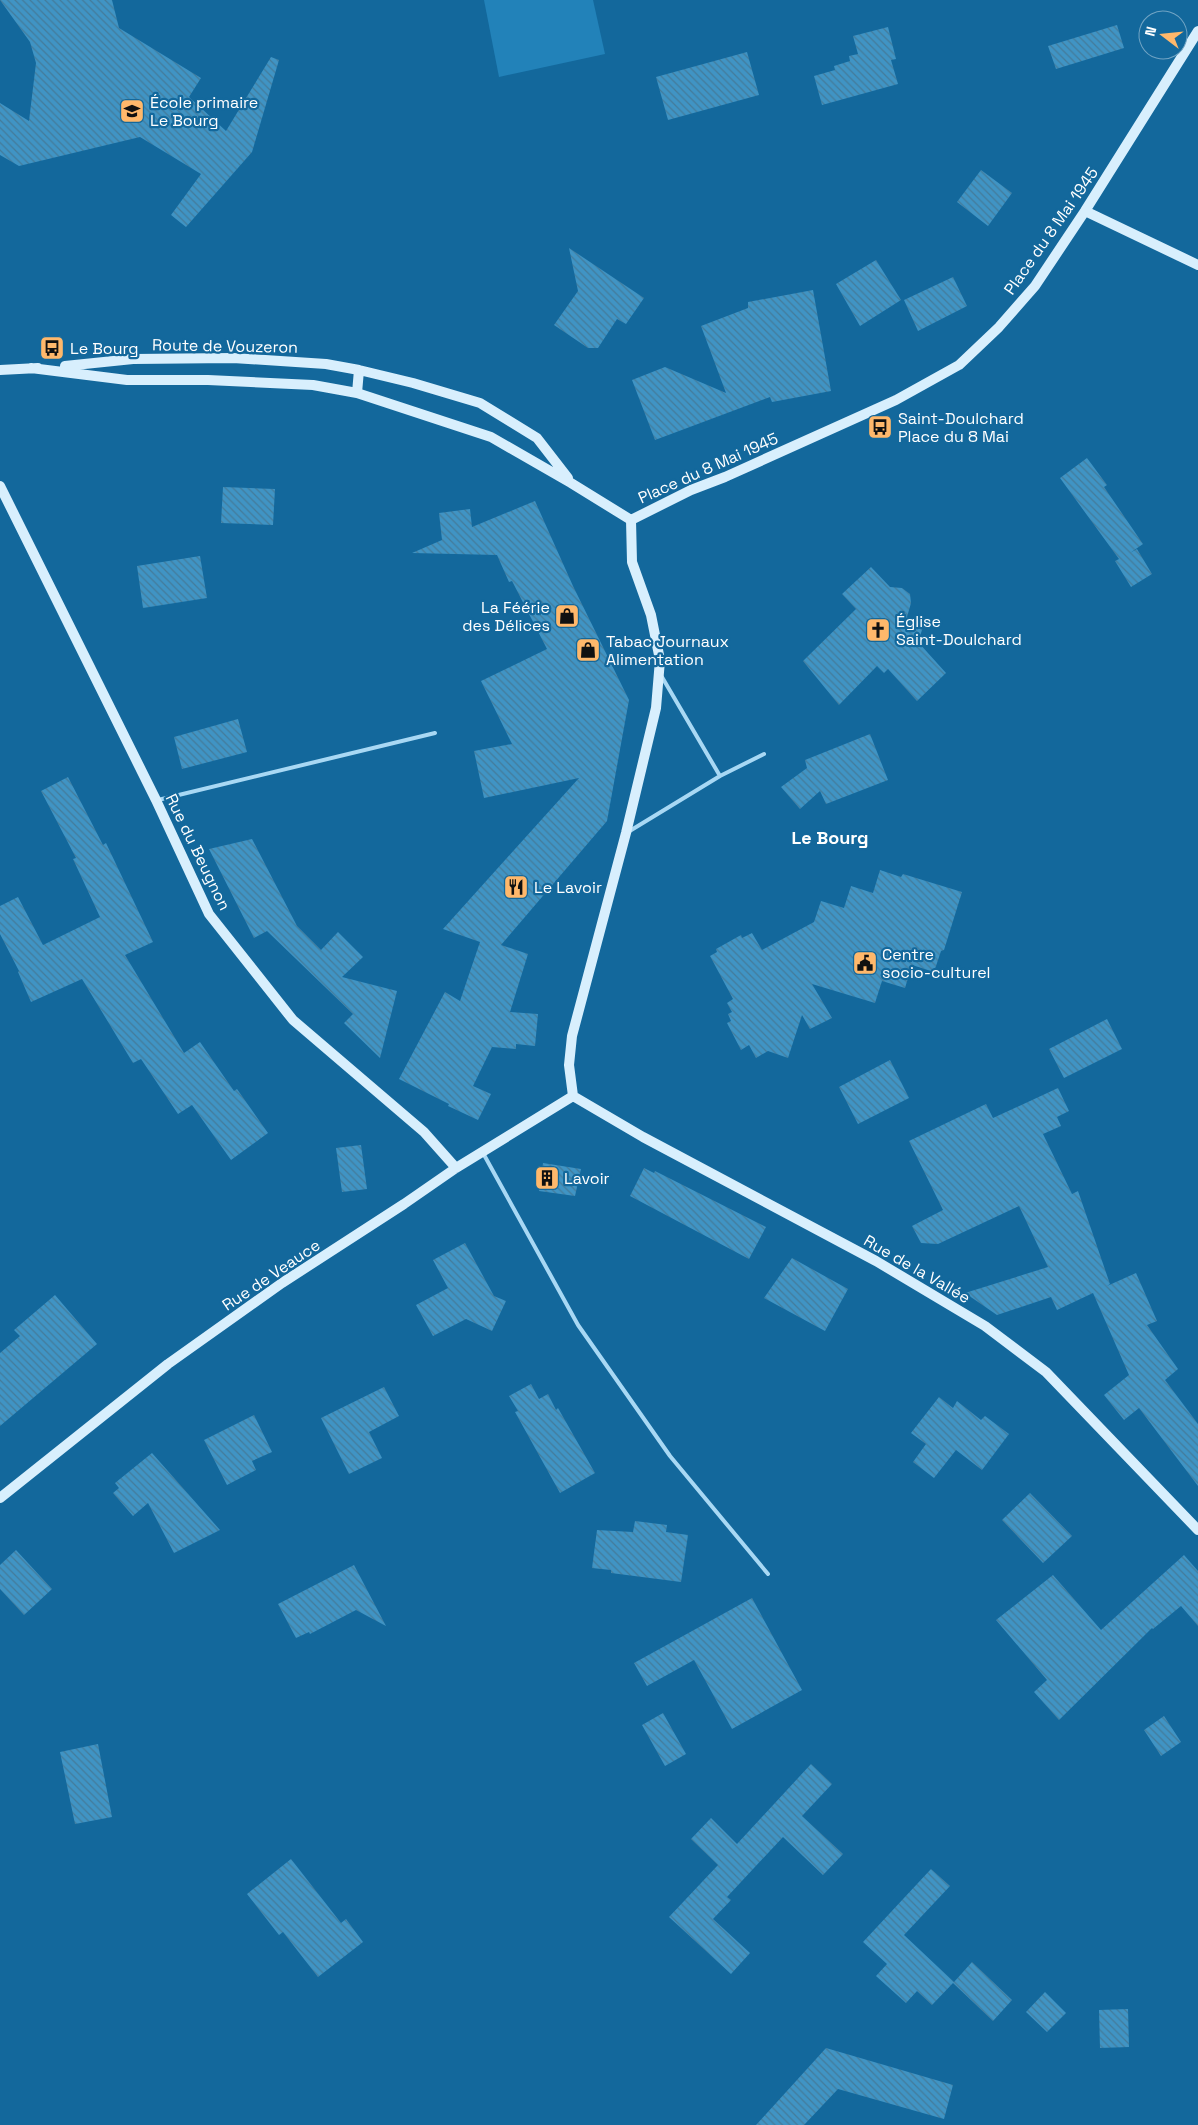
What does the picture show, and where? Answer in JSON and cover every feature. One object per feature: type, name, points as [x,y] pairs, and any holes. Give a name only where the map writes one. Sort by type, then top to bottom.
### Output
[{"type":"street","name":"Place du 8 Mai 1945","points":[[573,1096],[569,1065],[572,1036],[626,833],[656,708],[660,660],[651,615],[632,562],[631,520],[691,490],[725,477],[896,400],[959,365],[999,327],[1035,286],[1086,211],[1198,31]]},
{"type":"street","points":[[1086,211],[1198,265]]},
{"type":"street","name":"Route de Vouzeron","points":[[0,370],[133,359],[233,358],[326,364],[358,370],[413,382],[480,403],[537,438],[571,483]]},
{"type":"street","name":"Route de Vouzeron","points":[[31,368],[78,372],[127,380],[208,380],[313,386],[357,393],[491,437],[631,520]]},
{"type":"street","points":[[357,393],[358,370]]},
{"type":"street","name":"Rue du Beugnon","points":[[0,486],[156,800],[209,914],[293,1020],[424,1132],[456,1168]]},
{"type":"street","name":"Rue de Veauce","points":[[0,1498],[168,1364],[282,1283],[456,1168],[573,1096]]},
{"type":"street","name":"Rue de la Vallée","points":[[573,1096],[643,1137],[876,1261],[984,1326],[1046,1372],[1198,1530]]},
{"type":"lane","points":[[659,673],[720,776]]},
{"type":"lane","points":[[156,800],[435,733]]},
{"type":"lane","points":[[626,833],[720,776],[764,754]]},
{"type":"lane","points":[[482,1153],[578,1325],[670,1456],[768,1574]]},
{"type":"shaded area","points":[[484,0],[593,0],[605,54],[499,77]]},
{"type":"building","name":"École primaire Le Bourg","points":[[0,0],[112,0],[119,28],[201,78],[189,97],[226,131],[271,57],[279,60],[252,152],[186,227],[171,215],[201,174],[140,137],[19,166],[0,155],[0,103],[29,121],[36,63],[30,42]]},
{"type":"building","points":[[1117,25],[1124,48],[1056,69],[1048,46]]},
{"type":"building","points":[[888,27],[896,59],[891,60],[898,84],[822,105],[814,76],[835,70],[834,66],[850,61],[849,56],[858,54],[853,36]]},
{"type":"building","points":[[747,52],[759,95],[668,120],[656,77]]},
{"type":"building","points":[[981,170],[1012,193],[988,226],[957,202]]},
{"type":"building","points":[[569,248],[644,298],[626,324],[617,319],[598,348],[588,348],[554,325],[578,291]]},
{"type":"building","points":[[876,260],[901,300],[860,326],[836,284]]},
{"type":"building","points":[[953,277],[967,306],[918,331],[904,300]]},
{"type":"building","points":[[813,290],[831,391],[772,402],[770,397],[655,440],[632,380],[665,367],[726,393],[701,326],[748,308],[748,302]]},
{"type":"building","points":[[1087,458],[1107,485],[1104,487],[1143,544],[1130,553],[1137,549],[1152,574],[1131,587],[1115,561],[1119,559],[1060,478]]},
{"type":"building","points":[[223,487],[275,489],[273,525],[221,523]]},
{"type":"building","points":[[535,501],[573,586],[629,700],[607,821],[501,945],[528,954],[510,1012],[538,1014],[535,1046],[516,1044],[516,1049],[492,1047],[473,1086],[491,1094],[478,1120],[399,1079],[445,992],[460,1001],[480,942],[443,929],[579,778],[484,798],[474,751],[512,744],[481,681],[547,649],[512,581],[509,582],[497,555],[412,553],[442,540],[439,513],[470,509],[472,527]]},
{"type":"building","points":[[200,556],[207,598],[143,608],[137,566]]},
{"type":"building","name":"Église Saint-Doulchard","points":[[871,567],[890,587],[902,588],[910,594],[911,603],[907,617],[923,627],[918,642],[946,673],[917,701],[888,669],[884,673],[877,666],[839,705],[803,661],[856,609],[842,594]]},
{"type":"building","points":[[238,719],[247,752],[182,769],[174,737]]},
{"type":"building","points":[[870,734],[888,780],[826,804],[820,791],[800,809],[781,787],[807,768],[805,760]]},
{"type":"building","points":[[68,777],[103,845],[106,843],[153,942],[125,955],[184,1053],[200,1042],[234,1091],[237,1089],[268,1133],[231,1160],[192,1105],[178,1114],[141,1059],[133,1063],[82,979],[31,1002],[19,971],[0,934],[0,906],[18,897],[43,945],[100,917],[73,859],[76,858],[41,791]]},
{"type":"building","points":[[252,839],[297,926],[321,950],[338,932],[363,957],[342,977],[397,991],[380,1058],[344,1023],[353,1014],[267,931],[254,938],[209,849]]},
{"type":"building","name":"Centre socio-culturel","points":[[880,870],[901,877],[903,874],[962,892],[944,950],[941,951],[934,972],[912,965],[905,988],[882,981],[875,1003],[812,984],[832,1018],[810,1029],[802,1015],[788,1058],[768,1051],[756,1058],[749,1045],[741,1050],[727,1023],[731,1021],[728,1014],[732,1012],[727,1003],[733,999],[710,956],[717,952],[716,949],[741,935],[742,938],[752,933],[762,950],[814,922],[821,901],[844,908],[851,886],[873,893]]},
{"type":"building","points":[[1107,1019],[1122,1049],[1064,1078],[1049,1049]]},
{"type":"building","points":[[890,1060],[909,1098],[858,1124],[839,1087]]},
{"type":"building","points":[[1058,1088],[1069,1111],[1057,1117],[1061,1126],[1043,1134],[1072,1194],[1078,1191],[1110,1284],[1107,1286],[1136,1273],[1157,1321],[1147,1325],[1178,1369],[1165,1380],[1198,1424],[1198,1486],[1139,1408],[1124,1420],[1104,1395],[1129,1375],[1093,1293],[1057,1310],[1051,1297],[997,1315],[965,1293],[1048,1267],[1019,1206],[938,1244],[921,1243],[912,1226],[943,1210],[909,1141],[986,1104],[993,1118]]},
{"type":"building","points":[[361,1145],[367,1189],[342,1192],[336,1148]]},
{"type":"building","points":[[543,1163],[581,1169],[575,1196],[539,1191]]},
{"type":"building","points":[[644,1168],[654,1173],[655,1171],[766,1227],[749,1259],[630,1196]]},
{"type":"building","points":[[465,1243],[494,1296],[506,1301],[492,1331],[466,1319],[433,1336],[416,1305],[448,1288],[433,1260]]},
{"type":"building","points":[[792,1258],[848,1289],[825,1331],[764,1298]]},
{"type":"building","points":[[55,1295],[97,1344],[0,1426],[0,1353],[20,1336],[14,1330]]},
{"type":"building","points":[[531,1384],[539,1399],[548,1394],[595,1473],[560,1493],[515,1412],[518,1411],[509,1396]]},
{"type":"building","points":[[384,1387],[399,1416],[369,1432],[382,1458],[349,1474],[321,1418]]},
{"type":"building","points":[[939,1397],[953,1408],[957,1401],[981,1420],[985,1416],[1009,1434],[982,1470],[956,1450],[934,1478],[913,1462],[926,1444],[911,1433]]},
{"type":"building","points":[[254,1415],[272,1452],[252,1461],[256,1470],[227,1485],[204,1440]]},
{"type":"building","points":[[152,1453],[220,1530],[174,1553],[148,1503],[133,1516],[113,1493],[119,1488],[115,1483]]},
{"type":"building","points":[[1030,1493],[1072,1536],[1043,1563],[1002,1520]]},
{"type":"building","points":[[635,1521],[667,1525],[666,1532],[688,1535],[681,1582],[611,1573],[611,1570],[592,1568],[597,1530],[633,1532]]},
{"type":"building","points":[[16,1550],[52,1589],[24,1615],[0,1589],[0,1565]]},
{"type":"building","points":[[1184,1555],[1198,1571],[1198,1626],[1181,1606],[1152,1628],[1059,1720],[1034,1692],[1047,1680],[996,1620],[1053,1575],[1101,1630]]},
{"type":"building","points":[[354,1565],[386,1626],[356,1610],[310,1634],[309,1632],[296,1638],[278,1604]]},
{"type":"building","points":[[752,1598],[802,1690],[732,1729],[694,1660],[647,1686],[634,1663]]},
{"type":"building","points":[[663,1713],[686,1754],[665,1766],[642,1725]]},
{"type":"building","points":[[1164,1716],[1181,1742],[1161,1756],[1144,1730]]},
{"type":"building","points":[[98,1744],[112,1817],[75,1824],[60,1752]]},
{"type":"building","points":[[811,1764],[832,1784],[802,1816],[843,1854],[823,1875],[783,1837],[727,1897],[731,1900],[713,1919],[750,1953],[731,1974],[669,1917],[718,1865],[691,1839],[711,1818],[737,1844]]},
{"type":"building","points":[[291,1859],[341,1923],[346,1919],[363,1942],[318,1977],[283,1932],[279,1935],[247,1894]]},
{"type":"building","points":[[931,1869],[950,1886],[904,1935],[954,1982],[972,1962],[1012,2000],[993,2021],[953,1983],[932,2005],[917,1991],[906,2003],[876,1976],[887,1964],[863,1942]]},
{"type":"building","points":[[1045,1992],[1066,2013],[1047,2032],[1026,2012]]},
{"type":"building","points":[[1128,2009],[1129,2047],[1100,2048],[1099,2010]]},
{"type":"building","points":[[826,2048],[953,2085],[944,2119],[838,2089],[804,2125],[756,2125]]},
{"type":"place","name":"École primaire Le Bourg","points":[[132,111]]},
{"type":"place","name":"Le Bourg","points":[[52,348]]},
{"type":"place","name":"Saint-Doulchard Place du 8 Mai","points":[[880,427]]},
{"type":"place","name":"La Féérie des Délices","points":[[567,616]]},
{"type":"place","name":"Église Saint-Doulchard","points":[[878,630]]},
{"type":"place","name":"Tabac Journaux Alimentation","points":[[588,650]]},
{"type":"place","name":"Le Lavoir","points":[[516,887]]},
{"type":"place","name":"Centre socio-culturel","points":[[865,963]]},
{"type":"place","name":"Lavoir","points":[[547,1178]]},
{"type":"district","name":"Le Bourg","points":[[830,837]]}]
